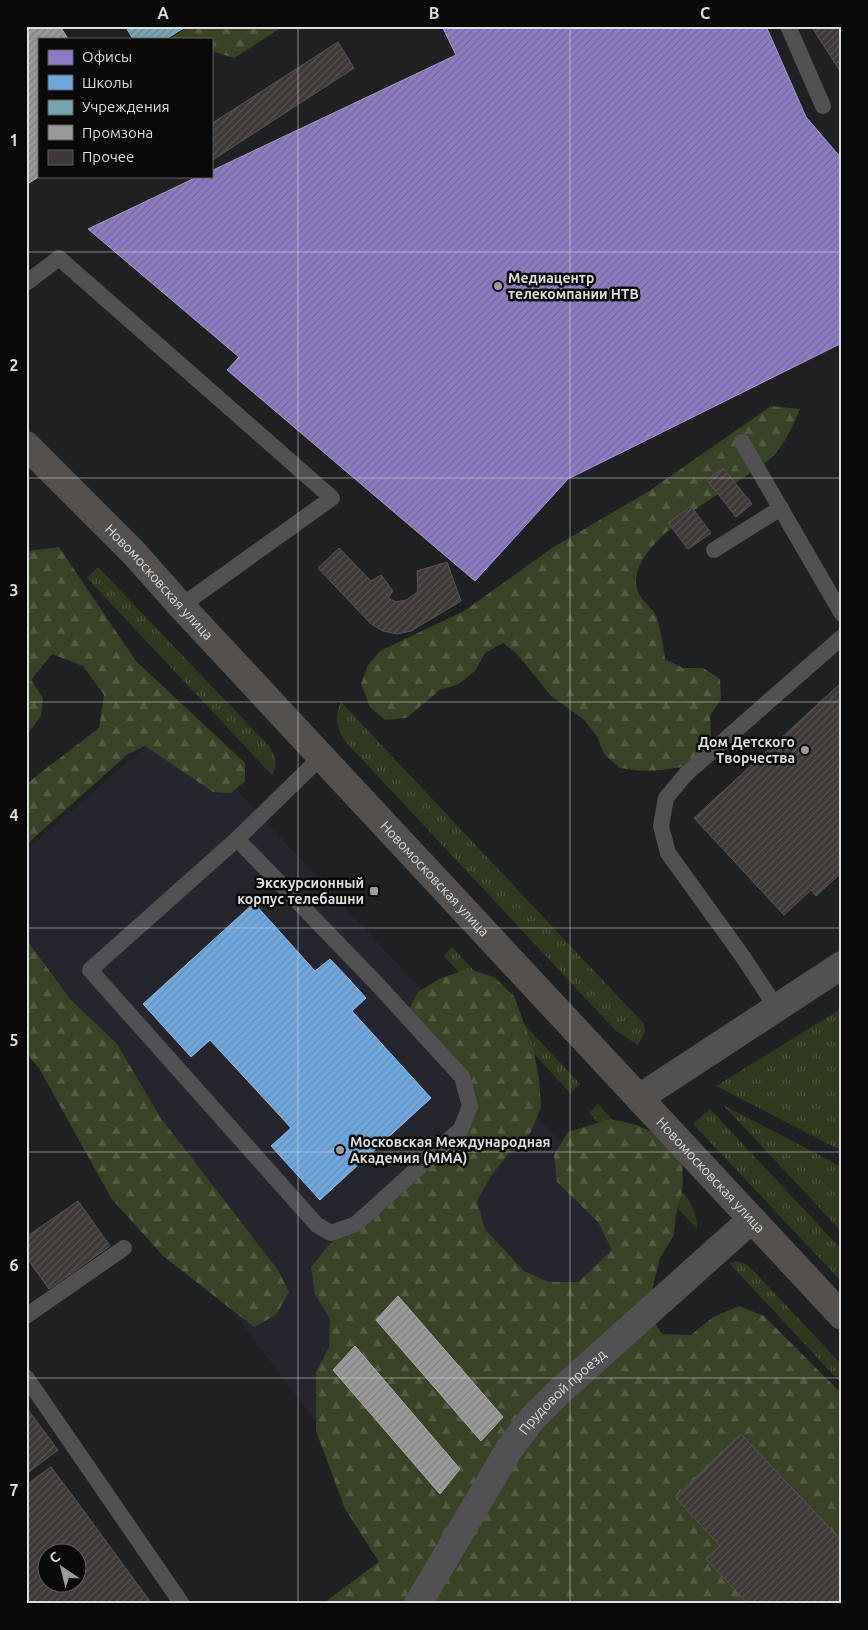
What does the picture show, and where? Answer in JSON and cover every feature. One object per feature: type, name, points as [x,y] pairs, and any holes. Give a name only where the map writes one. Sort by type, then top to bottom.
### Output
[{"type":"main road","name":"Новомосковская улица","points":[[26,445],[133,552],[181,606],[842,1316]]},
{"type":"street","points":[[639,1098],[842,965]]},
{"type":"street","name":"Прудовой проезд","points":[[418,1604],[508,1451],[532,1419],[559,1392],[752,1219]]},
{"type":"lane","points":[[788,26],[824,106]]},
{"type":"lane","points":[[26,283],[60,258],[332,498],[181,606]]},
{"type":"lane","points":[[742,442],[842,614]]},
{"type":"lane","points":[[714,550],[781,508]]},
{"type":"lane","points":[[776,1007],[743,957],[668,853],[661,826],[666,798],[686,774],[842,637]]},
{"type":"lane","points":[[237,839],[367,973],[462,1077],[470,1106],[461,1129],[356,1224],[331,1233],[317,1225],[90,970],[237,839],[321,756]]},
{"type":"lane","points":[[26,1316],[124,1248]]},
{"type":"lane","points":[[26,1377],[182,1604]]},
{"type":"shaded area","name":"Московская Международная Академия (ММА)","points":[[174,722],[654,1242],[404,1538],[26,1038],[26,850]]},
{"type":"green space","points":[[190,26],[284,26],[234,58],[215,52],[212,54],[212,38],[172,38]]},
{"type":"green space","points":[[771,406],[800,409],[791,429],[774,456],[669,530],[651,548],[640,565],[636,583],[637,589],[657,618],[665,659],[683,668],[703,668],[720,679],[721,699],[710,716],[711,736],[699,753],[682,767],[641,771],[620,768],[604,754],[597,736],[584,720],[551,696],[518,655],[503,643],[485,653],[475,671],[459,684],[440,690],[406,718],[385,720],[370,707],[361,684],[368,665],[380,651],[464,611],[552,548],[649,491]]},
{"type":"green space","points":[[59,547],[136,661],[245,763],[245,781],[231,793],[213,792],[145,746],[127,755],[26,845],[26,784],[99,728],[104,695],[83,666],[52,654],[31,680],[43,698],[41,716],[26,736],[26,553],[27,551]]},
{"type":"green space","points":[[98,567],[269,746],[275,760],[272,775],[87,578]]},
{"type":"green space","points":[[341,702],[644,1024],[645,1032],[638,1045],[616,1031],[344,740],[337,722]]},
{"type":"green space","points":[[26,939],[70,999],[117,1044],[160,1117],[278,1270],[289,1292],[276,1315],[254,1327],[163,1256],[111,1198],[39,1068],[26,1053]]},
{"type":"green space","points":[[452,947],[580,1084],[570,1093],[444,956]]},
{"type":"green space","points":[[468,969],[494,977],[514,996],[533,1048],[539,1077],[541,1107],[531,1132],[509,1153],[491,1176],[477,1201],[485,1229],[524,1271],[549,1282],[578,1282],[612,1250],[598,1222],[557,1182],[554,1155],[568,1132],[610,1119],[637,1125],[662,1137],[682,1157],[683,1186],[676,1214],[674,1235],[660,1258],[647,1310],[662,1334],[691,1335],[713,1317],[739,1306],[764,1316],[842,1394],[842,1604],[322,1604],[379,1562],[345,1509],[316,1431],[316,1372],[329,1347],[330,1319],[315,1294],[311,1267],[328,1246],[387,1189],[434,1157],[463,1111],[457,1083],[404,1018],[418,992],[441,978]]},
{"type":"green space","points":[[842,1008],[842,1151],[716,1086]]},
{"type":"green space","points":[[598,1104],[688,1199],[695,1213],[697,1229],[589,1113]]},
{"type":"green space","points":[[723,1105],[842,1167],[842,1232]]},
{"type":"green space","points":[[710,1109],[842,1250],[842,1282],[693,1124]]},
{"type":"green space","points":[[736,1261],[750,1267],[842,1365],[842,1384],[729,1263]]},
{"type":"building: Офисы","name":"Медиацентр телекомпании НТВ","points":[[442,26],[766,26],[806,117],[842,159],[842,343],[568,479],[475,581],[227,370],[239,357],[88,229],[195,178],[212,178],[212,171],[456,55]]},
{"type":"building: Школы","points":[[254,903],[315,971],[330,959],[349,979],[366,998],[352,1011],[431,1098],[320,1200],[271,1146],[291,1128],[210,1040],[191,1057],[143,1004]]},
{"type":"building: Учреждения","points":[[125,26],[187,26],[168,38],[132,38]]},
{"type":"building: Промзона","points":[[26,26],[60,26],[67,38],[38,38],[38,177],[26,185]]},
{"type":"building: Промзона","points":[[398,1296],[503,1417],[481,1441],[376,1320]]},
{"type":"building: Промзона","points":[[355,1346],[460,1469],[440,1494],[333,1370]]},
{"type":"building: Прочее","points":[[811,26],[842,26],[842,74]]},
{"type":"building: Прочее","points":[[338,42],[354,68],[212,160],[212,123]]},
{"type":"building: Прочее","points":[[723,468],[752,504],[736,517],[707,480]]},
{"type":"building: Прочее","points":[[691,506],[711,533],[688,549],[668,523]]},
{"type":"building: Прочее","points":[[339,548],[371,581],[381,575],[393,591],[388,598],[396,602],[406,600],[418,592],[417,571],[447,562],[461,601],[411,631],[397,634],[383,631],[371,624],[318,568]]},
{"type":"building: Прочее","name":"Дом Детского Творчества","points":[[842,682],[842,872],[816,896],[811,890],[784,915],[694,818]]},
{"type":"building: Прочее","points":[[78,1201],[110,1246],[49,1289],[26,1257],[26,1237]]},
{"type":"building: Прочее","points":[[26,1407],[58,1450],[26,1474]]},
{"type":"building: Прочее","points":[[741,1434],[842,1541],[842,1604],[748,1604],[706,1559],[720,1546],[675,1497]]},
{"type":"building: Прочее","points":[[51,1467],[152,1604],[26,1604],[26,1485]]},
{"type":"place","name":"Медиацентр телекомпании НТВ","points":[[498,286]]},
{"type":"place","name":"Дом Детского Творчества","points":[[805,750]]},
{"type":"place","name":"Экскурсионный корпус телебашни","points":[[374,891]]},
{"type":"place","name":"Московская Международная Академия (ММА)","points":[[340,1150]]}]
